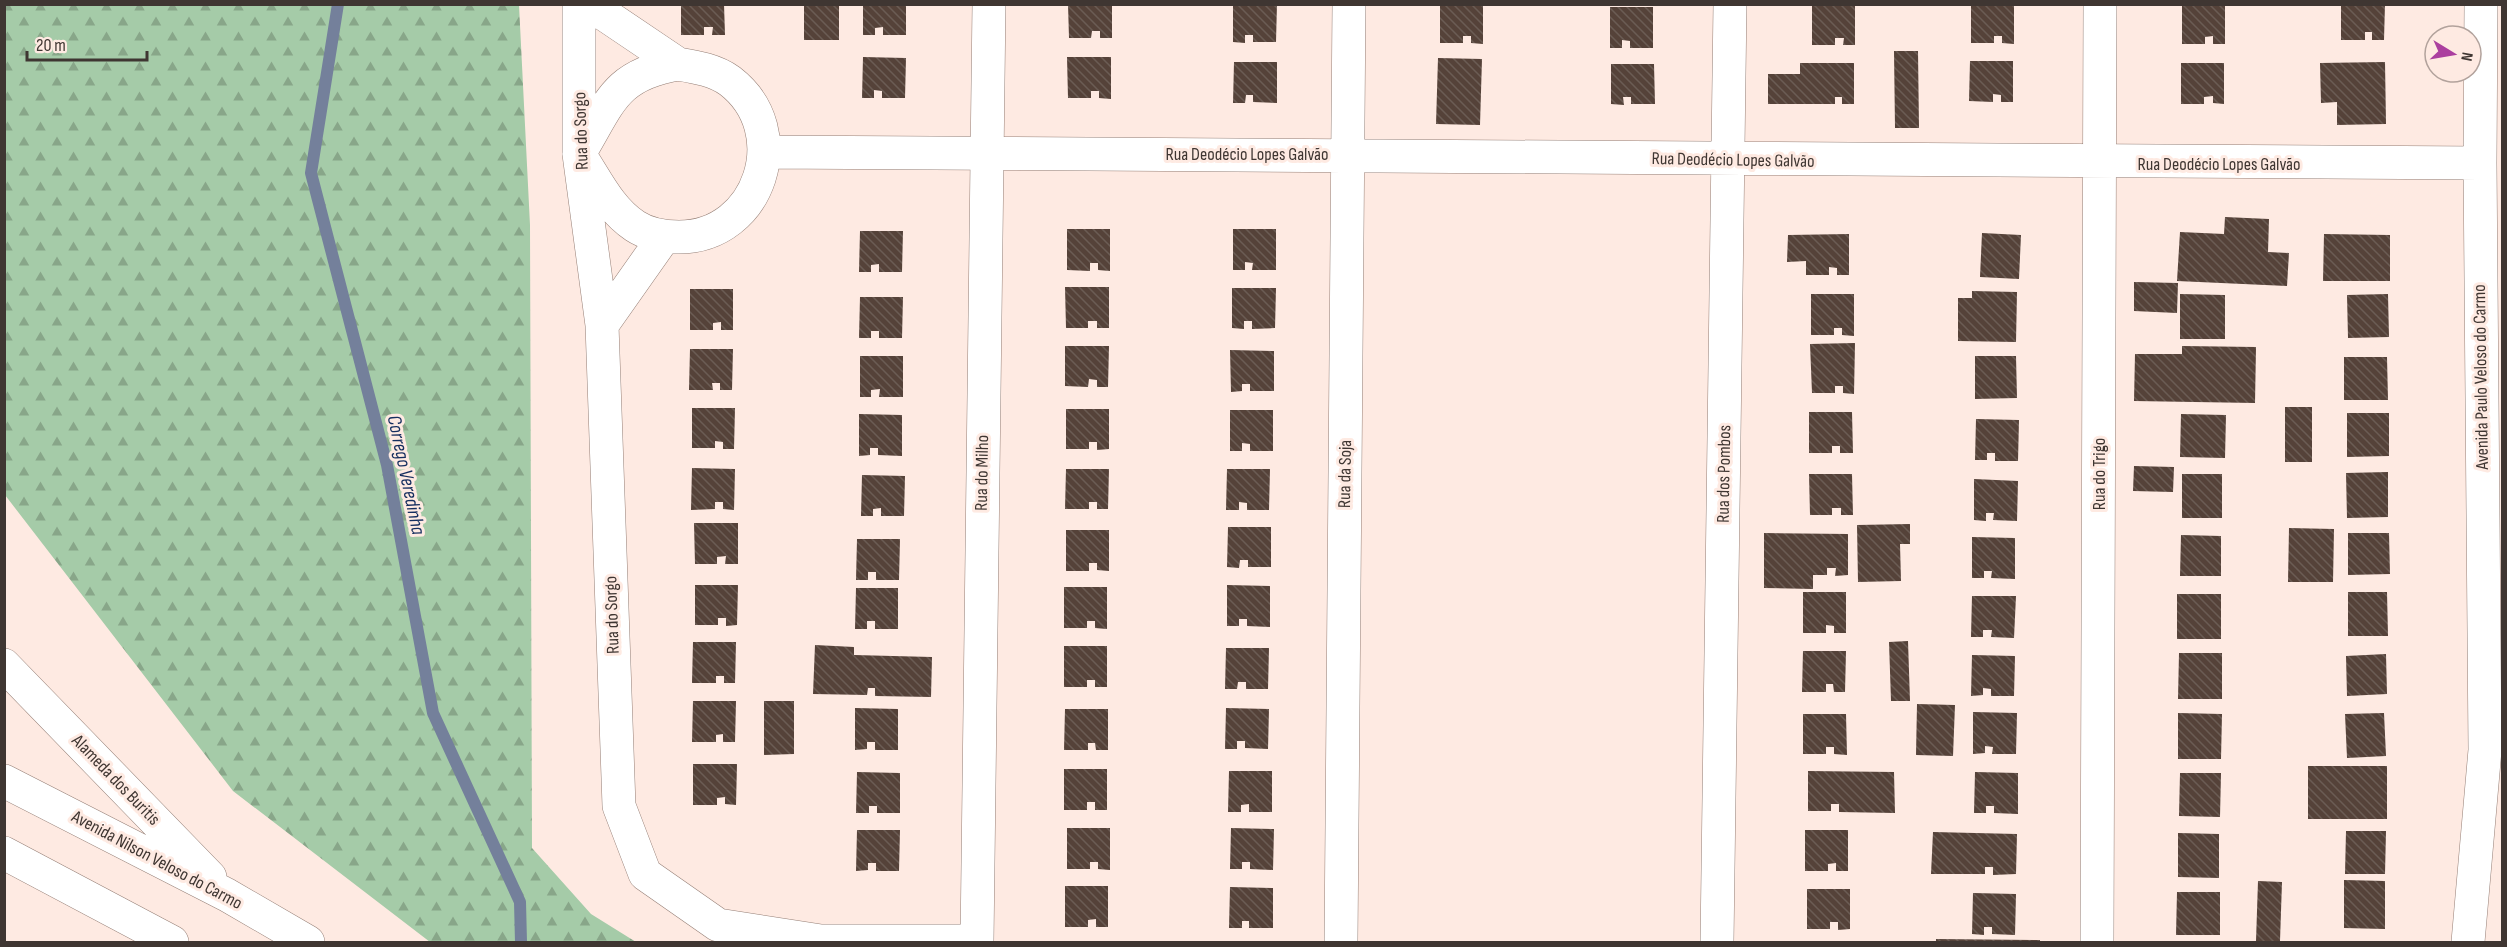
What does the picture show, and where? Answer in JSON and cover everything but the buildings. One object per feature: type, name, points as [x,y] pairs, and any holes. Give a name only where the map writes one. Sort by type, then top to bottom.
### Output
[{"type":"street","name":"Rua do Sorgo","points":[[579,4],[579,154],[602,325],[619,806],[645,874],[718,925],[821,942],[977,942]]},
{"type":"street","points":[[589,4],[678,64]]},
{"type":"street","name":"Rua do Milho","points":[[977,942],[989,4]]},
{"type":"street","name":"Rua da Soja","points":[[1341,942],[1349,4]]},
{"type":"street","name":"Rua dos Pombos","points":[[1717,942],[1730,4]]},
{"type":"street","name":"Rua do Trigo","points":[[2097,942],[2100,4]]},
{"type":"street","name":"Avenida Paulo Veloso do Carmo","points":[[2468,942],[2485,750],[2480,163],[2481,4]]},
{"type":"street","points":[[678,64],[705,69],[730,81],[749,101],[761,125],[765,152],[759,182],[744,207],[722,227],[693,237],[664,237],[636,227],[613,207],[579,154],[608,101],[627,82],[651,69],[678,64]]},
{"type":"street","name":"Rua Deodécio Lopes Galvão","points":[[765,152],[1348,154],[2100,164],[2480,163]]},
{"type":"street","points":[[602,325],[664,237]]},
{"type":"street","name":"Alameda dos Buritis","points":[[4,664],[227,895]]},
{"type":"street","name":"Avenida Paulo Veloso do Carmo","points":[[2485,750],[2502,783]]},
{"type":"street","name":"Avenida Nilson Veloso do Carmo","points":[[4,781],[227,895],[308,942]]},
{"type":"street","points":[[4,853],[172,942]]},
{"type":"green space","points":[[5,4],[519,5],[530,225],[532,848],[591,914],[636,942],[430,942],[233,791],[5,495]]},
{"type":"waterway","name":"Corrego Veredinha","points":[[338,4],[311,173],[387,465],[433,713],[520,902],[521,942]]}]
